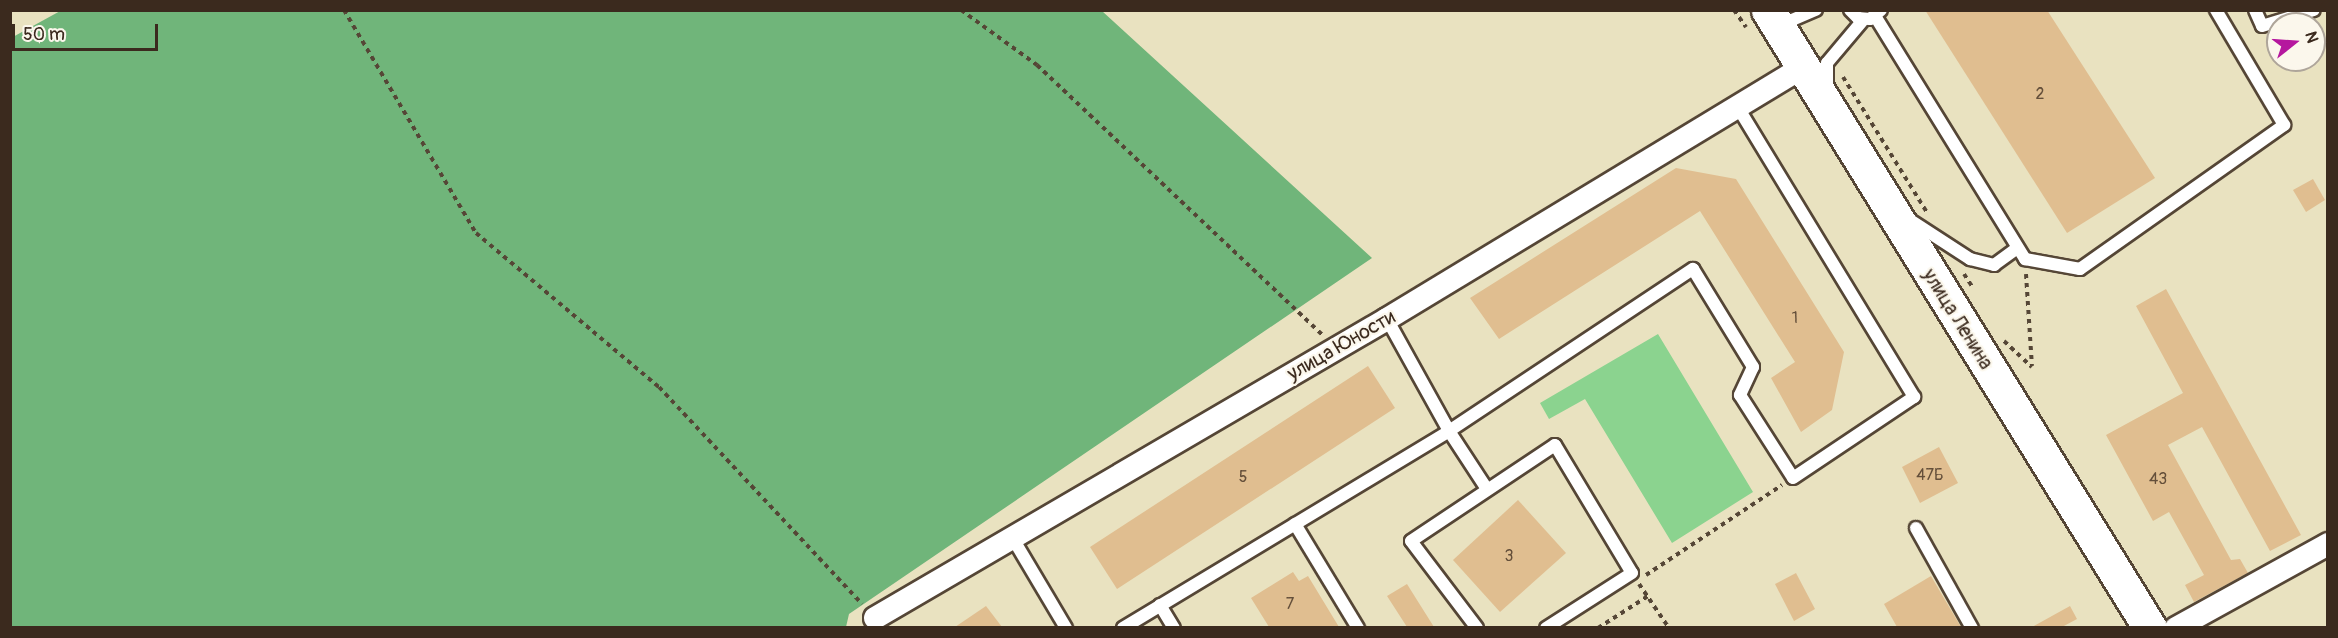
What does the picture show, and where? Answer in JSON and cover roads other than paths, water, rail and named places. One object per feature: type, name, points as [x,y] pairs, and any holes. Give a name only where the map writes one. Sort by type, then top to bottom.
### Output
[{"type":"main road","name":"улица Ленина","points":[[1771,15],[1818,62],[1827,102],[1887,205],[2150,627]]},
{"type":"street","name":"улица Юности","points":[[878,623],[1012,537],[1387,319],[1737,106],[1818,62]]},
{"type":"street","points":[[2176,627],[2328,544]]},
{"type":"lane","points":[[1771,15],[1792,20],[1816,10]]},
{"type":"lane","points":[[1850,10],[1873,15],[2025,259],[2080,269],[2284,124],[2216,10]]},
{"type":"lane","points":[[2255,10],[2262,26],[2314,10]]},
{"type":"lane","points":[[1818,62],[1873,15]]},
{"type":"lane","points":[[1123,627],[1449,431],[1693,270],[1753,367],[1740,395],[1793,478],[1914,397],[1737,106]]},
{"type":"lane","points":[[1887,205],[1970,259],[1994,265],[2017,248]]},
{"type":"lane","points":[[1387,319],[1449,431],[1487,489]]},
{"type":"lane","points":[[1477,627],[1411,541],[1556,445],[1632,573],[1546,627]]},
{"type":"lane","points":[[1295,524],[1358,627]]},
{"type":"lane","points":[[1916,528],[1972,627]]},
{"type":"lane","points":[[1012,537],[1066,627]]},
{"type":"lane","points":[[1160,605],[1174,627]]}]
